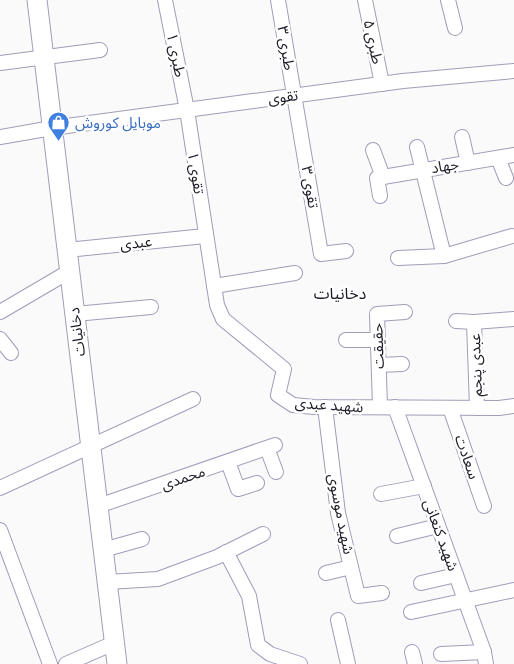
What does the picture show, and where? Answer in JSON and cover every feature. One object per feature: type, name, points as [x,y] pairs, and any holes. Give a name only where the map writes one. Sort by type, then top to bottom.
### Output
[{"type":"main road","name":"دخانیات","points":[[37,0],[117,664]]},
{"type":"street","name":"طبری ۱","points":[[165,0],[187,110]]},
{"type":"street","name":"طبری ۳","points":[[278,0],[293,96]]},
{"type":"street","name":"طبری ۵","points":[[364,0],[382,84]]},
{"type":"street","points":[[448,0],[455,28]]},
{"type":"street","points":[[0,63],[100,50]]},
{"type":"street","name":"تقوی","points":[[0,137],[52,128],[382,84],[514,71]]},
{"type":"street","name":"تقوی ۳","points":[[293,96],[322,254],[346,251]]},
{"type":"street","name":"تقوی ۱","points":[[187,110],[205,236]]},
{"type":"street","points":[[462,137],[468,162]]},
{"type":"street","points":[[416,148],[444,256]]},
{"type":"street","points":[[373,150],[380,177],[380,196]]},
{"type":"street","name":"جهاد","points":[[380,177],[514,155]]},
{"type":"street","points":[[498,158],[506,178]]},
{"type":"street","name":"عبدی","points":[[67,250],[205,236]]},
{"type":"street","name":"شهید عبدی","points":[[205,236],[217,306],[223,318],[284,369],[278,395],[292,405],[450,408],[514,406]]},
{"type":"street","points":[[398,258],[444,256],[512,236]]},
{"type":"street","points":[[0,312],[70,271]]},
{"type":"street","points":[[214,286],[295,273]]},
{"type":"street","points":[[75,314],[151,307]]},
{"type":"street","name":"حقیقت","points":[[387,407],[379,365],[377,314],[405,312]]},
{"type":"street","points":[[456,321],[474,322],[514,319]]},
{"type":"street","name":"عبدی پنجم","points":[[474,322],[478,408]]},
{"type":"street","points":[[0,339],[11,353]]},
{"type":"street","points":[[346,340],[378,340]]},
{"type":"street","points":[[379,365],[402,364]]},
{"type":"street","points":[[0,488],[193,399]]},
{"type":"street","name":"شهید موسوی","points":[[325,407],[338,513],[358,596],[382,593]]},
{"type":"street","name":"شهید کنعانی","points":[[387,407],[424,486],[485,658]]},
{"type":"street","name":"سعادت","points":[[450,408],[484,506]]},
{"type":"street","name":"محمدی","points":[[98,506],[271,447],[276,472]]},
{"type":"street","points":[[228,462],[238,489],[257,483]]},
{"type":"street","points":[[381,494],[424,486]]},
{"type":"street","points":[[397,536],[438,526]]},
{"type":"street","points":[[0,530],[50,664]]},
{"type":"street","points":[[107,582],[158,579],[226,552],[263,534]]},
{"type":"street","points":[[103,550],[142,539]]},
{"type":"street","points":[[226,552],[249,596],[258,645],[270,654],[300,664]]},
{"type":"street","points":[[326,573],[351,567]]},
{"type":"street","points":[[421,583],[456,575]]},
{"type":"street","points":[[411,612],[466,602],[514,590]]},
{"type":"street","points":[[338,620],[348,664]]},
{"type":"street","points":[[66,664],[114,643]]},
{"type":"street","points":[[441,654],[485,658]]},
{"type":"place","name":"موبایل کوروش","points":[[59,142]]},
{"type":"district","name":"دخانیات","points":[[340,293]]}]
